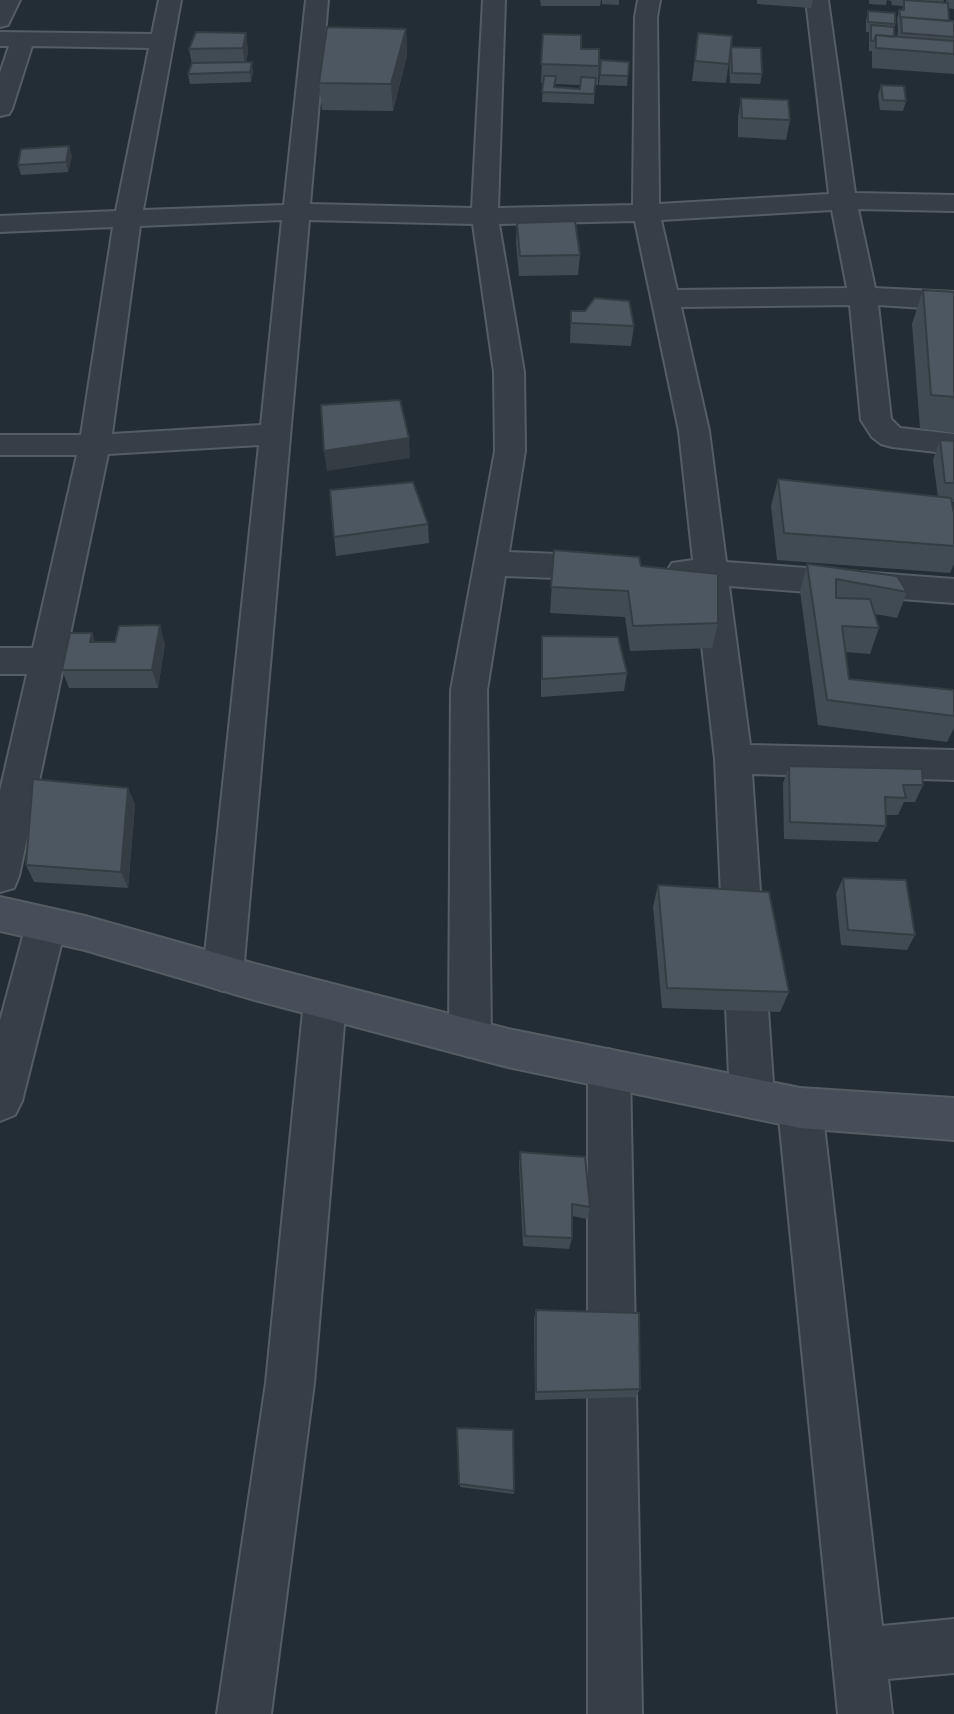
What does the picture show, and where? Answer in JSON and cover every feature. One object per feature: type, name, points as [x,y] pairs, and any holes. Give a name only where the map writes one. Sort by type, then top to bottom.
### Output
[{"type":"street","points":[[0,20],[9,0]]},
{"type":"street","points":[[0,876],[95,445],[128,218],[170,0]]},
{"type":"street","points":[[223,973],[317,0]]},
{"type":"street","points":[[470,1038],[469,690],[510,451],[509,372],[485,216],[494,0]]},
{"type":"street","points":[[649,0],[646,16],[646,213],[694,431],[733,759],[752,1098]]},
{"type":"street","points":[[817,0],[843,201],[863,296],[876,420],[892,437],[954,444]]},
{"type":"street","points":[[0,110],[12,39],[163,41]]},
{"type":"street","points":[[0,224],[296,212],[485,216],[646,213],[843,201],[954,203]]},
{"type":"street","points":[[664,299],[863,296],[954,301]]},
{"type":"street","points":[[0,445],[95,445],[275,433]]},
{"type":"street","points":[[489,563],[709,573],[954,592]]},
{"type":"street","points":[[0,661],[47,661]]},
{"type":"street","points":[[733,759],[954,765]]},
{"type":"street","points":[[0,914],[324,1001],[470,1038],[609,1069],[800,1108],[954,1119]]},
{"type":"street","points":[[0,1101],[46,925]]},
{"type":"street","points":[[244,1714],[290,1383],[324,1001]]},
{"type":"street","points":[[609,1069],[615,1714]]},
{"type":"street","points":[[800,1108],[865,1714]]},
{"type":"street","points":[[858,1655],[954,1646]]},
{"type":"building","points":[[904,0],[948,3],[949,21],[901,17],[901,20],[899,10],[904,10]]},
{"type":"building","points":[[868,11],[895,13],[895,24],[868,22]]},
{"type":"building","points":[[901,17],[954,21],[954,37],[902,33]]},
{"type":"building","points":[[871,25],[894,27],[894,37],[876,35],[874,41],[871,41]]},
{"type":"building","points":[[327,27],[406,29],[391,84],[319,83]]},
{"type":"building","points":[[196,32],[246,33],[243,48],[189,49]]},
{"type":"building","points":[[698,33],[732,36],[729,64],[695,61]]},
{"type":"building","points":[[543,34],[581,35],[581,49],[599,49],[599,66],[541,64]]},
{"type":"building","points":[[876,35],[954,41],[954,54],[876,48]]},
{"type":"building","points":[[731,47],[761,48],[762,74],[732,73]]},
{"type":"building","points":[[601,60],[629,62],[628,76],[600,75]]},
{"type":"building","points":[[252,62],[250,72],[188,74],[192,63]]},
{"type":"building","points":[[544,76],[556,76],[554,87],[580,89],[581,77],[596,78],[594,94],[542,92]]},
{"type":"building","points":[[881,85],[904,86],[906,101],[883,100]]},
{"type":"building","points":[[741,98],[788,100],[790,120],[742,118]]},
{"type":"building","points":[[69,146],[66,162],[18,165],[21,149]]},
{"type":"building","points":[[575,221],[580,255],[520,256],[517,223]]},
{"type":"building","points":[[923,290],[954,292],[954,397],[931,395]]},
{"type":"building","points":[[595,298],[629,301],[634,326],[571,323],[571,311],[585,311]]},
{"type":"building","points":[[400,400],[409,438],[324,451],[321,405]]},
{"type":"building","points":[[940,440],[954,441],[954,483],[945,483]]},
{"type":"building","points":[[778,479],[951,498],[954,546],[784,533]]},
{"type":"building","points":[[413,482],[428,524],[334,537],[330,490]]},
{"type":"building","points":[[554,550],[639,557],[641,566],[718,574],[718,623],[633,626],[628,591],[551,587]]},
{"type":"building","points":[[807,564],[897,576],[907,592],[836,579],[836,598],[870,599],[879,628],[842,626],[849,679],[954,690],[954,716],[827,700]]},
{"type":"building","points":[[160,625],[152,670],[62,670],[70,633],[92,633],[90,642],[115,642],[119,626]]},
{"type":"building","points":[[542,636],[618,637],[627,673],[542,679]]},
{"type":"building","points":[[789,766],[922,769],[923,785],[903,785],[906,798],[885,797],[886,826],[790,822]]},
{"type":"building","points":[[33,779],[128,788],[121,872],[26,865]]},
{"type":"building","points":[[843,878],[906,880],[915,935],[848,930]]},
{"type":"building","points":[[658,885],[769,892],[789,992],[667,988]]},
{"type":"building","points":[[520,1152],[585,1157],[590,1207],[572,1204],[572,1238],[525,1236]]},
{"type":"building","points":[[536,1310],[639,1313],[640,1389],[536,1392]]},
{"type":"building","points":[[457,1428],[513,1430],[514,1491],[459,1484]]}]
